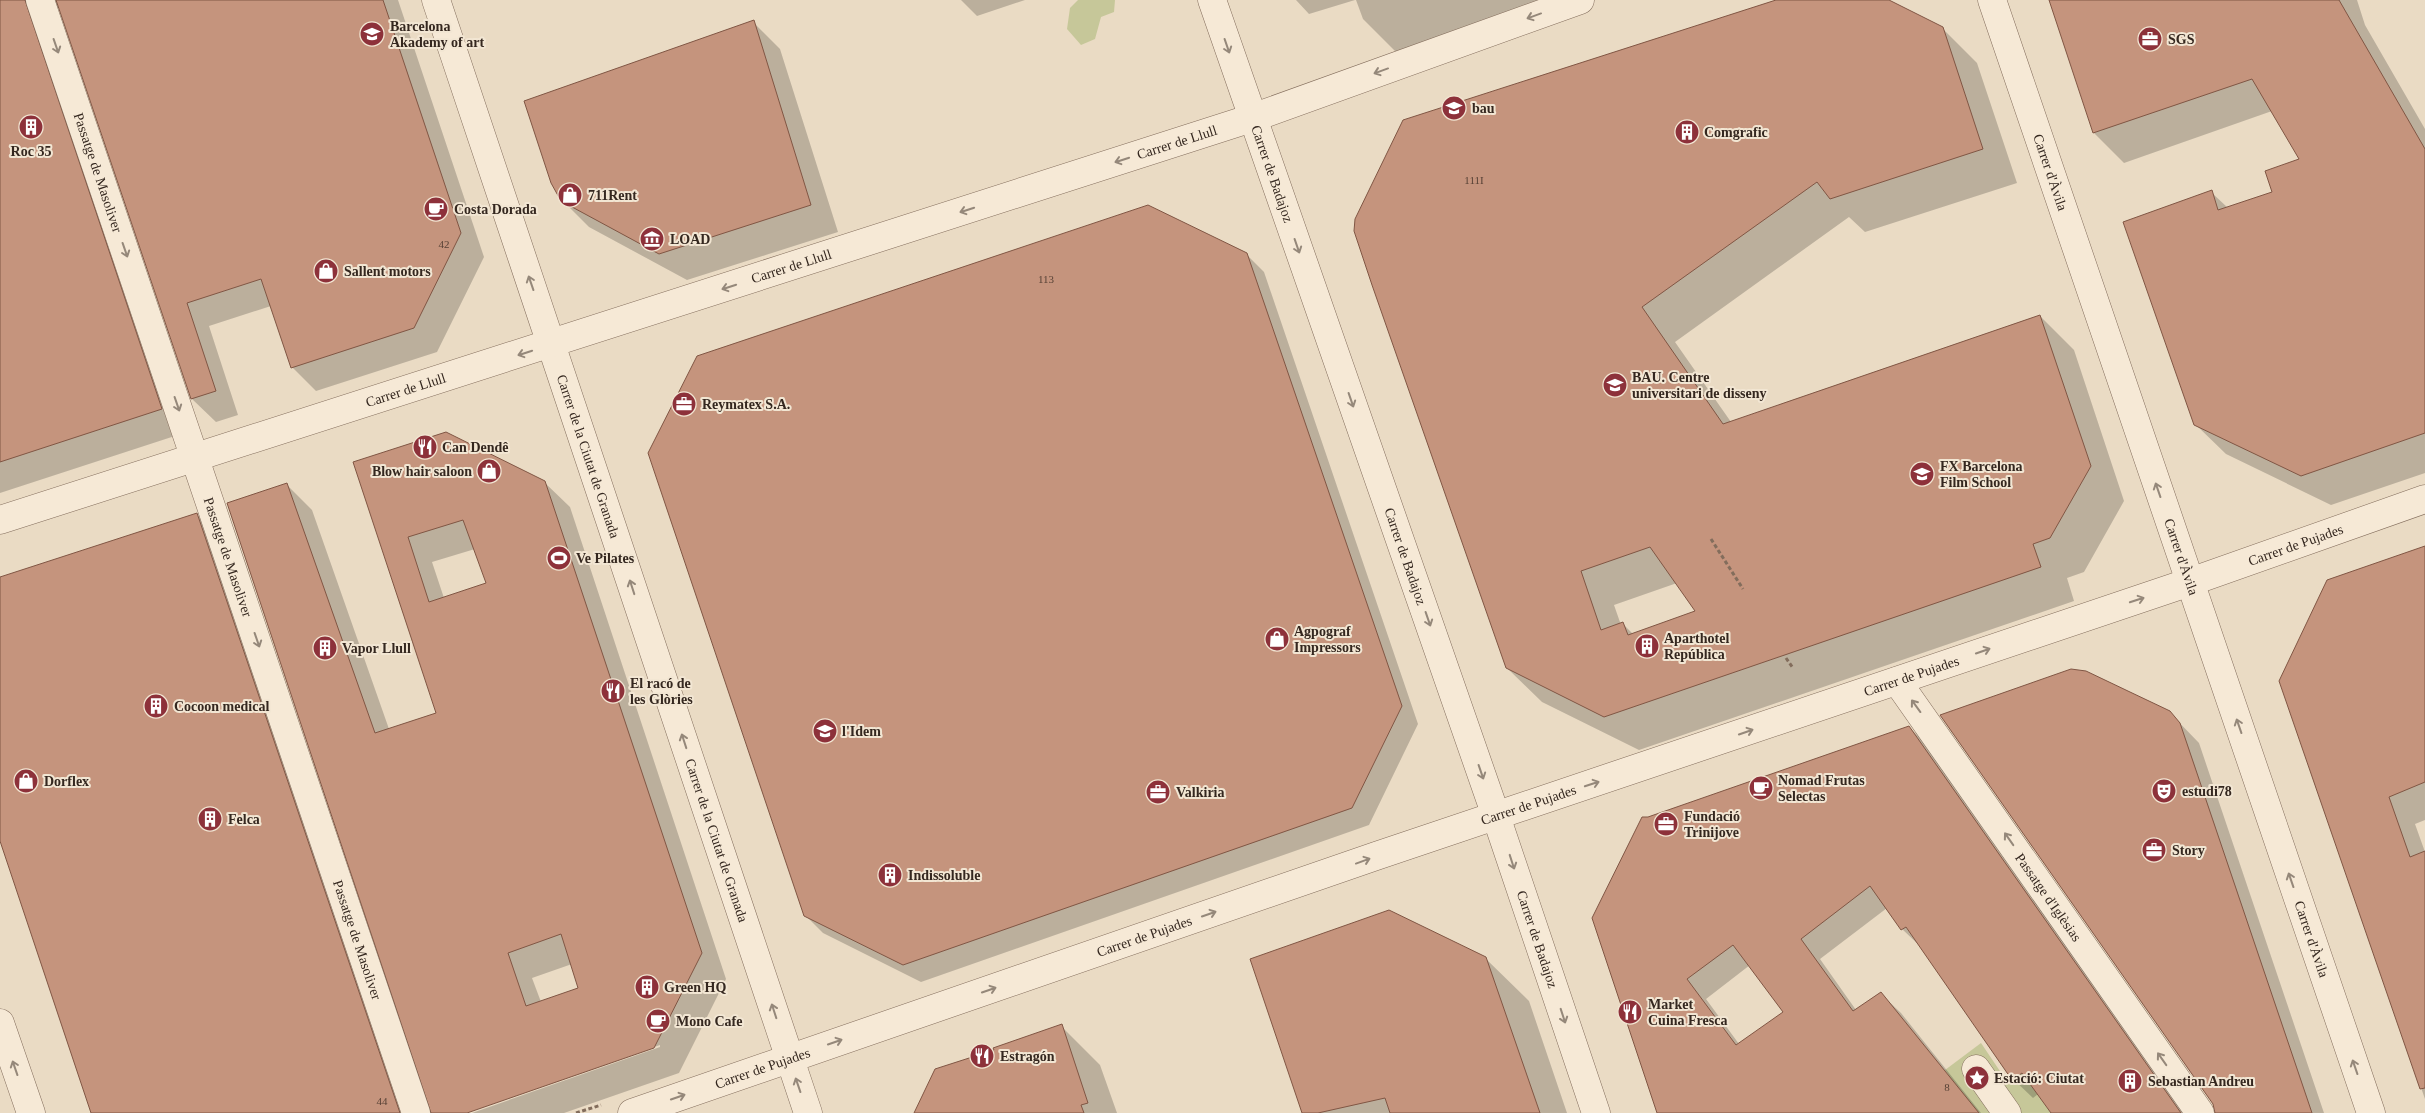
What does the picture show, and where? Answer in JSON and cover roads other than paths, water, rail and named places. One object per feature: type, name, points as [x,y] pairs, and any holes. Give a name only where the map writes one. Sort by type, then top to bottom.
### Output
[{"type":"street","name":"Passatge de Masoliver","points":[[40,0],[185,433],[196,457],[416,1113]]},
{"type":"street","name":"Carrer de la Ciutat de Granada","points":[[436,0],[808,1113]]},
{"type":"street","name":"Carrer de Badajoz","points":[[1212,0],[1496,816],[1596,1113]]},
{"type":"street","name":"Carrer de Llull","points":[[0,520],[1252,118],[1580,0]]},
{"type":"street","name":"Carrer d'Àvila","points":[[1992,0],[2371,1113]]},
{"type":"street","name":"Carrer de Pujades","points":[[632,1113],[1496,816],[2190,582],[2425,500]]},
{"type":"street","name":"Passatge d'Iglèsias","points":[[1897,680],[2200,1113]]},
{"type":"street","points":[[0,1023],[31,1113]]},
{"type":"street","points":[[1976,1069],[2007,1113]]},
{"type":"place","name":"Barcelona Akademy of art","points":[[372,34]]},
{"type":"place","name":"SGS","points":[[2150,39]]},
{"type":"place","name":"bau","points":[[1454,108]]},
{"type":"place","name":"Roc 35","points":[[31,127]]},
{"type":"place","name":"Comgrafic","points":[[1687,132]]},
{"type":"place","name":"711Rent","points":[[570,195]]},
{"type":"place","name":"Costa Dorada","points":[[436,209]]},
{"type":"place","name":"LOAD","points":[[652,239]]},
{"type":"place","name":"Sallent motors","points":[[326,271]]},
{"type":"place","name":"BAU. Centre universitari de disseny","points":[[1615,385]]},
{"type":"place","name":"Reymatex S.A.","points":[[684,404]]},
{"type":"place","name":"Can Dendê","points":[[425,447]]},
{"type":"place","name":"Blow hair saloon","points":[[489,471]]},
{"type":"place","name":"FX Barcelona Film School","points":[[1922,474]]},
{"type":"place","name":"Ve Pilates","points":[[559,558]]},
{"type":"place","name":"Agpograf Impressors","points":[[1277,639]]},
{"type":"place","name":"Aparthotel República","points":[[1647,646]]},
{"type":"place","name":"Vapor Llull","points":[[325,648]]},
{"type":"place","name":"El racó de les Glòries","points":[[613,691]]},
{"type":"place","name":"Cocoon medical","points":[[156,706]]},
{"type":"place","name":"l'Idem","points":[[825,731]]},
{"type":"place","name":"Dorflex","points":[[26,781]]},
{"type":"place","name":"Nomad Frutas Selectas","points":[[1761,788]]},
{"type":"place","name":"estudi78","points":[[2164,791]]},
{"type":"place","name":"Valkiria","points":[[1158,792]]},
{"type":"place","name":"Felca","points":[[210,819]]},
{"type":"place","name":"Fundació Trinijove","points":[[1666,824]]},
{"type":"place","name":"Story","points":[[2154,850]]},
{"type":"place","name":"Indissoluble","points":[[890,875]]},
{"type":"place","name":"Green HQ","points":[[647,987]]},
{"type":"place","name":"Market Cuina Fresca","points":[[1630,1012]]},
{"type":"place","name":"Mono Cafe","points":[[658,1021]]},
{"type":"place","name":"Estragón","points":[[982,1056]]},
{"type":"place","name":"Estació: Ciutat","points":[[1977,1078]]},
{"type":"place","name":"Sebastian Andreu","points":[[2130,1081]]}]
